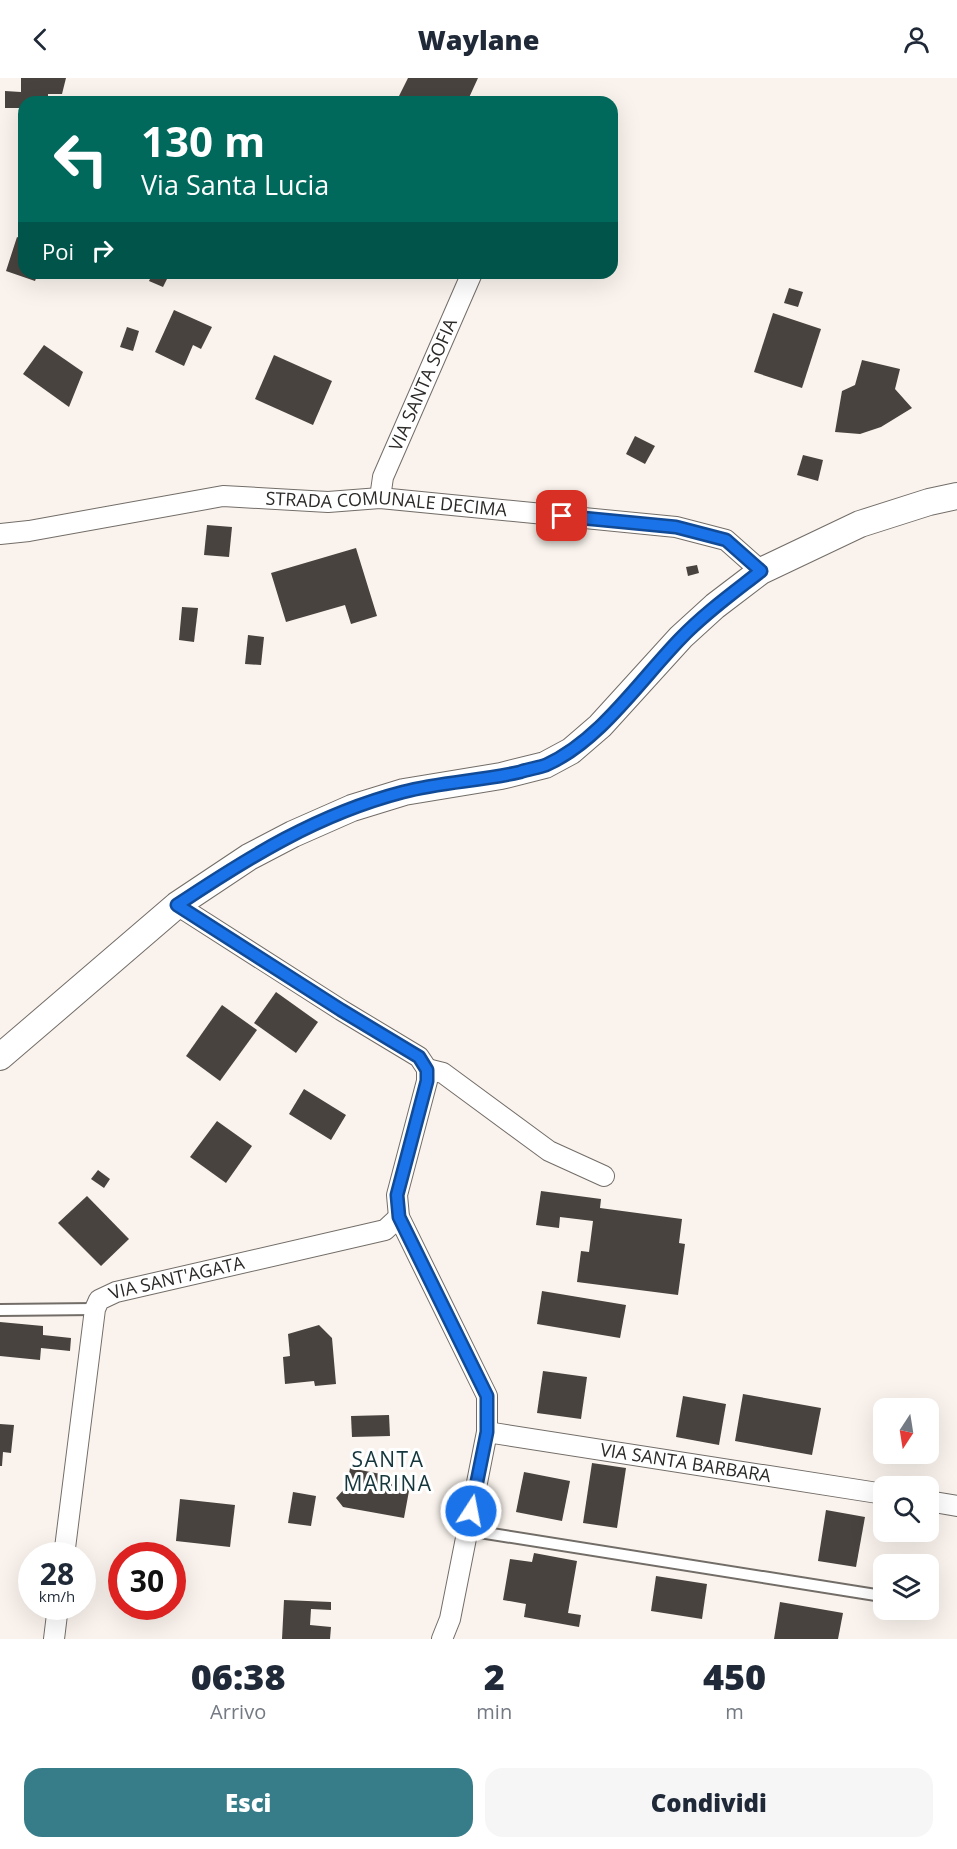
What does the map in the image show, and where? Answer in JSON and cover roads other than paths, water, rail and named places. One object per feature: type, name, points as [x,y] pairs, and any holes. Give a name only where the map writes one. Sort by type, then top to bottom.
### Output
[{"type":"street","name":"VIA SANTA SOFIA","points":[[380,498],[383,477],[469,279]]},
{"type":"street","name":"STRADA COMUNALE DECIMA","points":[[0,534],[29,531],[223,496],[328,502],[380,498],[676,527],[726,540],[761,571]]},
{"type":"street","points":[[0,1057],[177,905],[249,857],[293,834],[352,808],[404,792],[501,776],[544,765],[571,751],[600,726],[681,637],[715,606],[761,571],[860,524],[929,502],[957,496]]},
{"type":"street","points":[[177,905],[419,1057],[427,1070],[427,1081],[397,1195],[399,1217],[487,1396],[487,1432],[450,1619],[442,1639]]},
{"type":"street","points":[[427,1070],[443,1073],[549,1151],[604,1176]]},
{"type":"street","name":"VIA SANT'AGATA","points":[[66,1542],[94,1309],[99,1300],[116,1292],[385,1230],[399,1217]]},
{"type":"street","name":"VIA SANTA BARBARA","points":[[487,1432],[873,1492]]},
{"type":"street","points":[[939,1503],[957,1506]]},
{"type":"street","points":[[54,1639],[56,1620]]},
{"type":"lane","points":[[0,1310],[94,1309]]},
{"type":"lane","points":[[467,1530],[873,1595]]},
{"type":"district","name":"SANTA MARINA","points":[[388,1472]]}]
